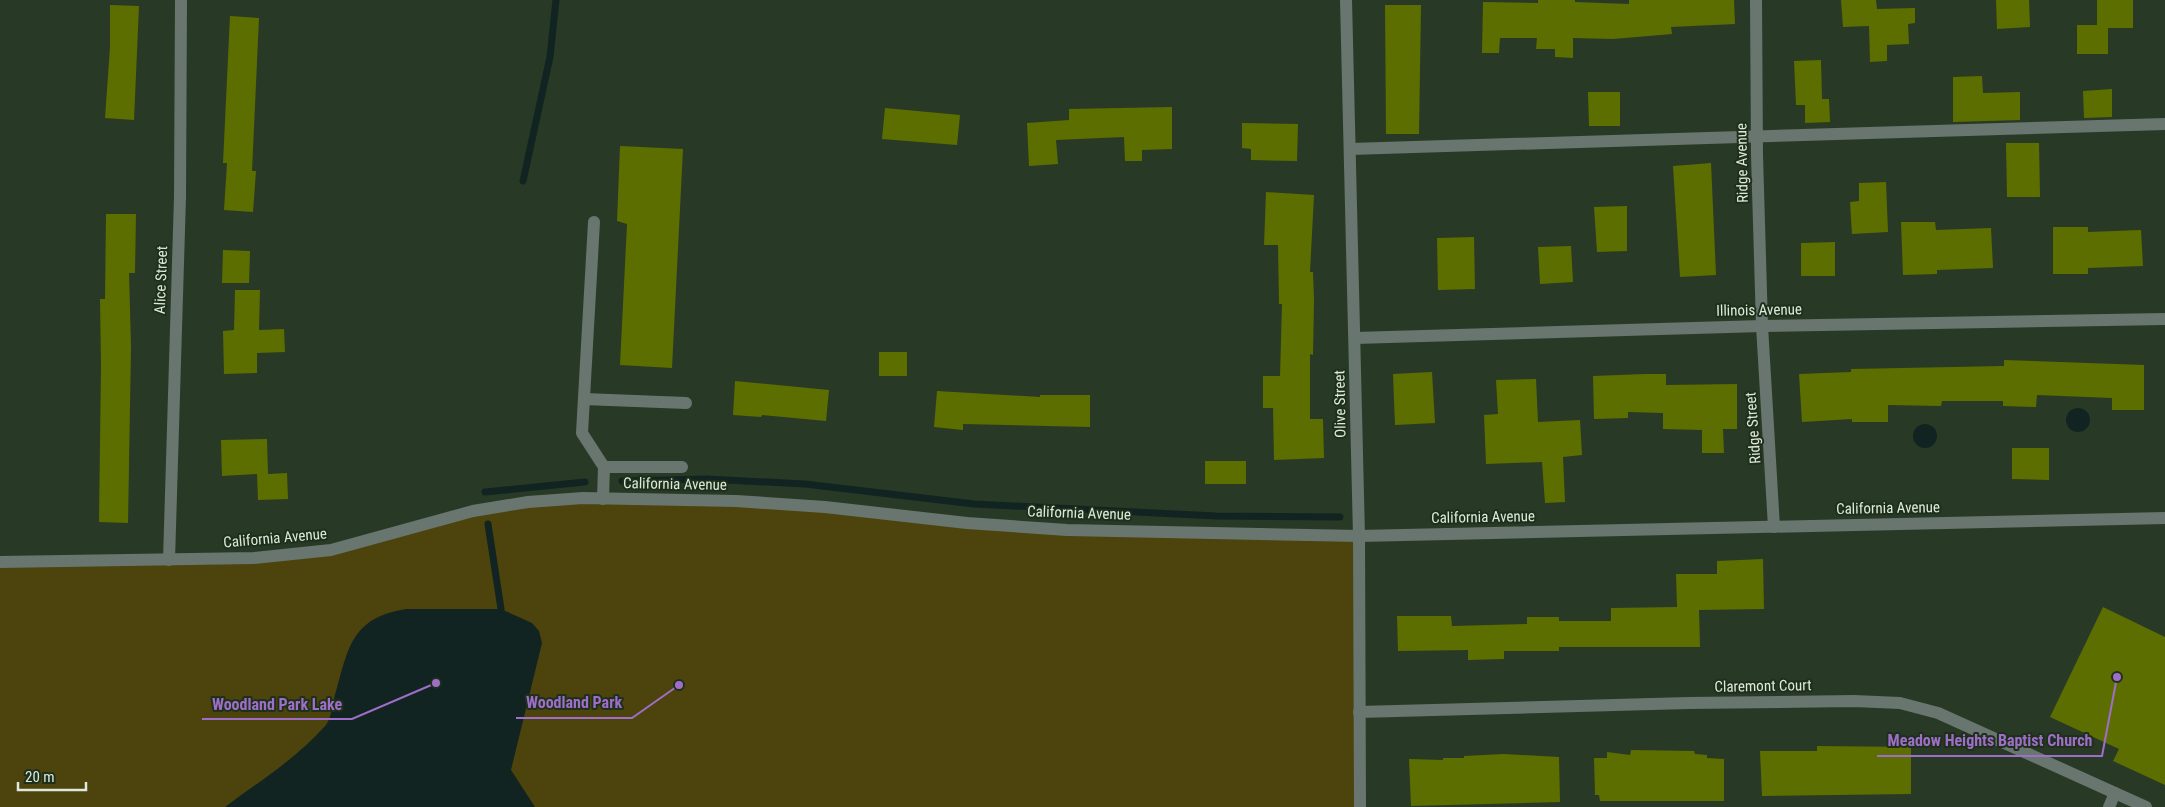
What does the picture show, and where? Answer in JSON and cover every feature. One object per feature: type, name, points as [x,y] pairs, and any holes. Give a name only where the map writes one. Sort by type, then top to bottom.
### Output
[{"type":"street","name":"Alice Street","points":[[170,560],[180,197],[181,0]]},
{"type":"street","name":"Olive Street","points":[[1346,0],[1359,536],[1360,807]]},
{"type":"street","name":"Ridge Avenue","points":[[1756,0],[1757,136],[1762,326]]},
{"type":"street","points":[[1350,149],[2165,124]]},
{"type":"street","points":[[594,222],[582,433],[604,467],[603,499]]},
{"type":"street","name":"Illinois Avenue","points":[[1355,338],[1762,326],[2165,318]]},
{"type":"street","name":"Ridge Street","points":[[1762,326],[1774,527]]},
{"type":"street","points":[[584,399],[686,403]]},
{"type":"street","points":[[604,467],[682,467]]},
{"type":"street","name":"California Avenue","points":[[0,562],[254,558],[331,550],[473,511],[528,502],[583,498],[736,501],[825,507],[967,523],[1066,530],[1359,536],[2165,518]]},
{"type":"street","name":"Claremont Court","points":[[1359,712],[1688,703],[1854,701],[1900,703],[1938,713],[2146,807]]},
{"type":"street","points":[[2109,807],[2115,793]]},
{"type":"shaded area","points":[[683,500],[999,525],[1359,536],[1358,807],[0,807],[0,562],[331,550],[500,506]]},
{"type":"water","points":[[2078,408],[2087,411],[2090,420],[2087,429],[2078,432],[2069,429],[2066,420],[2069,411]]},
{"type":"water","points":[[1925,424],[1934,427],[1937,436],[1934,445],[1925,448],[1916,445],[1913,436],[1916,427]]},
{"type":"water","points":[[406,609],[501,609],[532,623],[539,631],[542,643],[511,770],[535,807],[225,807],[291,759],[326,725],[343,666],[354,639],[373,620],[387,613]]},
{"type":"building","points":[[1538,0],[1575,0],[1575,2],[1629,4],[1629,0],[1734,0],[1735,24],[1671,27],[1672,34],[1613,39],[1573,38],[1573,58],[1555,57],[1555,49],[1536,49],[1537,38],[1500,38],[1499,53],[1482,53],[1483,2],[1538,3]]},
{"type":"building","points":[[1841,0],[1876,0],[1877,9],[1915,8],[1915,23],[1908,24],[1909,44],[1887,45],[1887,61],[1870,62],[1869,26],[1843,27]]},
{"type":"building","points":[[1996,0],[2029,0],[2030,27],[1997,29]]},
{"type":"building","points":[[2097,0],[2133,0],[2133,28],[2108,28],[2108,54],[2077,54],[2077,25],[2097,25]]},
{"type":"building","points":[[110,5],[139,6],[134,120],[105,118],[110,47]]},
{"type":"building","points":[[1385,5],[1421,5],[1419,134],[1386,134]]},
{"type":"building","points":[[230,16],[259,18],[252,171],[256,171],[253,212],[224,210],[227,163],[223,163]]},
{"type":"building","points":[[1821,60],[1822,99],[1829,99],[1830,122],[1805,123],[1805,105],[1796,105],[1794,61]]},
{"type":"building","points":[[1982,76],[1983,93],[2020,92],[2020,120],[1953,122],[1953,77]]},
{"type":"building","points":[[2112,89],[2112,117],[2084,118],[2083,91]]},
{"type":"building","points":[[1588,92],[1620,92],[1620,126],[1589,126]]},
{"type":"building","points":[[1172,107],[1172,149],[1142,150],[1142,161],[1125,161],[1124,137],[1056,140],[1058,164],[1029,166],[1027,123],[1069,120],[1069,109]]},
{"type":"building","points":[[885,108],[960,115],[957,145],[882,139]]},
{"type":"building","points":[[1242,123],[1298,124],[1297,161],[1251,160],[1251,149],[1242,148]]},
{"type":"building","points":[[2006,143],[2039,143],[2040,197],[2007,197]]},
{"type":"building","points":[[620,146],[683,149],[672,368],[620,365],[627,224],[617,221]]},
{"type":"building","points":[[1711,163],[1716,275],[1680,277],[1673,166]]},
{"type":"building","points":[[1886,182],[1888,232],[1852,234],[1850,202],[1859,201],[1859,183]]},
{"type":"building","points":[[1266,192],[1314,195],[1310,272],[1313,272],[1314,301],[1313,355],[1310,354],[1310,419],[1323,419],[1324,458],[1274,460],[1273,408],[1263,408],[1263,376],[1280,376],[1282,304],[1279,304],[1278,245],[1264,245]]},
{"type":"building","points":[[1627,206],[1627,251],[1597,252],[1594,207]]},
{"type":"building","points":[[106,214],[136,214],[135,273],[129,273],[131,347],[128,523],[99,522],[100,299],[105,299]]},
{"type":"building","points":[[1901,222],[1935,222],[1936,230],[1991,228],[1993,268],[1937,270],[1937,274],[1903,275]]},
{"type":"building","points":[[2053,227],[2088,227],[2088,232],[2141,230],[2143,266],[2088,268],[2088,274],[2053,274]]},
{"type":"building","points":[[1474,237],[1475,289],[1438,290],[1437,238]]},
{"type":"building","points":[[1835,242],[1835,276],[1801,276],[1801,243]]},
{"type":"building","points":[[1571,246],[1573,282],[1540,284],[1538,247]]},
{"type":"building","points":[[223,250],[250,251],[249,283],[222,283]]},
{"type":"building","points":[[235,290],[260,290],[259,330],[284,329],[285,352],[257,353],[257,373],[224,374],[223,331],[234,330]]},
{"type":"building","points":[[879,352],[907,352],[907,376],[879,376]]},
{"type":"building","points":[[2004,360],[2144,365],[2144,410],[2112,410],[2112,398],[2037,395],[2036,407],[2003,406],[2003,401],[1942,401],[1941,406],[1888,405],[1888,422],[1852,422],[1852,419],[1802,422],[1799,374],[1851,372],[1851,369],[2004,366]]},
{"type":"building","points":[[1432,372],[1435,423],[1395,425],[1393,374]]},
{"type":"building","points":[[1666,374],[1666,385],[1737,384],[1737,429],[1723,429],[1724,453],[1702,453],[1702,430],[1663,429],[1663,413],[1628,412],[1628,418],[1594,419],[1593,376]]},
{"type":"building","points":[[1536,379],[1538,422],[1580,420],[1582,455],[1563,457],[1565,502],[1545,503],[1542,462],[1486,464],[1484,415],[1498,414],[1496,380]]},
{"type":"building","points":[[735,381],[829,390],[826,421],[762,415],[761,417],[733,415]]},
{"type":"building","points":[[937,391],[1040,397],[1040,395],[1090,395],[1090,427],[963,424],[963,430],[934,427]]},
{"type":"building","points":[[267,439],[268,474],[287,473],[288,499],[258,500],[257,474],[222,476],[221,440]]},
{"type":"building","points":[[2012,448],[2049,448],[2049,480],[2012,479]]},
{"type":"building","points":[[1205,461],[1246,461],[1246,484],[1205,484]]},
{"type":"building","points":[[1763,559],[1764,609],[1699,610],[1700,647],[1559,647],[1559,651],[1504,651],[1504,659],[1468,660],[1468,650],[1398,651],[1397,616],[1451,616],[1452,626],[1527,624],[1527,617],[1559,617],[1559,621],[1611,621],[1611,608],[1677,607],[1676,574],[1717,574],[1717,561]]},
{"type":"building","points":[[2103,607],[2165,637],[2165,785],[2113,761],[2119,749],[2050,717]]},
{"type":"building","points":[[1817,746],[1911,747],[1911,794],[1762,796],[1760,751],[1817,751]]},
{"type":"building","points":[[1631,750],[1694,751],[1695,754],[1707,755],[1707,758],[1724,759],[1724,801],[1600,801],[1599,795],[1595,795],[1594,758],[1607,758],[1607,752],[1630,755]]},
{"type":"building","points":[[1504,754],[1559,757],[1560,802],[1411,806],[1409,759],[1443,760],[1443,758]]},
{"type":"waterway","points":[[523,181],[550,57],[556,0]]},
{"type":"waterway","points":[[622,481],[706,479],[805,484],[974,504],[1216,516],[1340,517]]},
{"type":"waterway","points":[[485,492],[585,482]]},
{"type":"waterway","points":[[488,524],[501,609]]},
{"type":"place","name":"Meadow Heights Baptist Church","points":[[2117,677]]},
{"type":"place","name":"Woodland Park Lake","points":[[436,683]]},
{"type":"place","name":"Woodland Park","points":[[679,685]]}]
